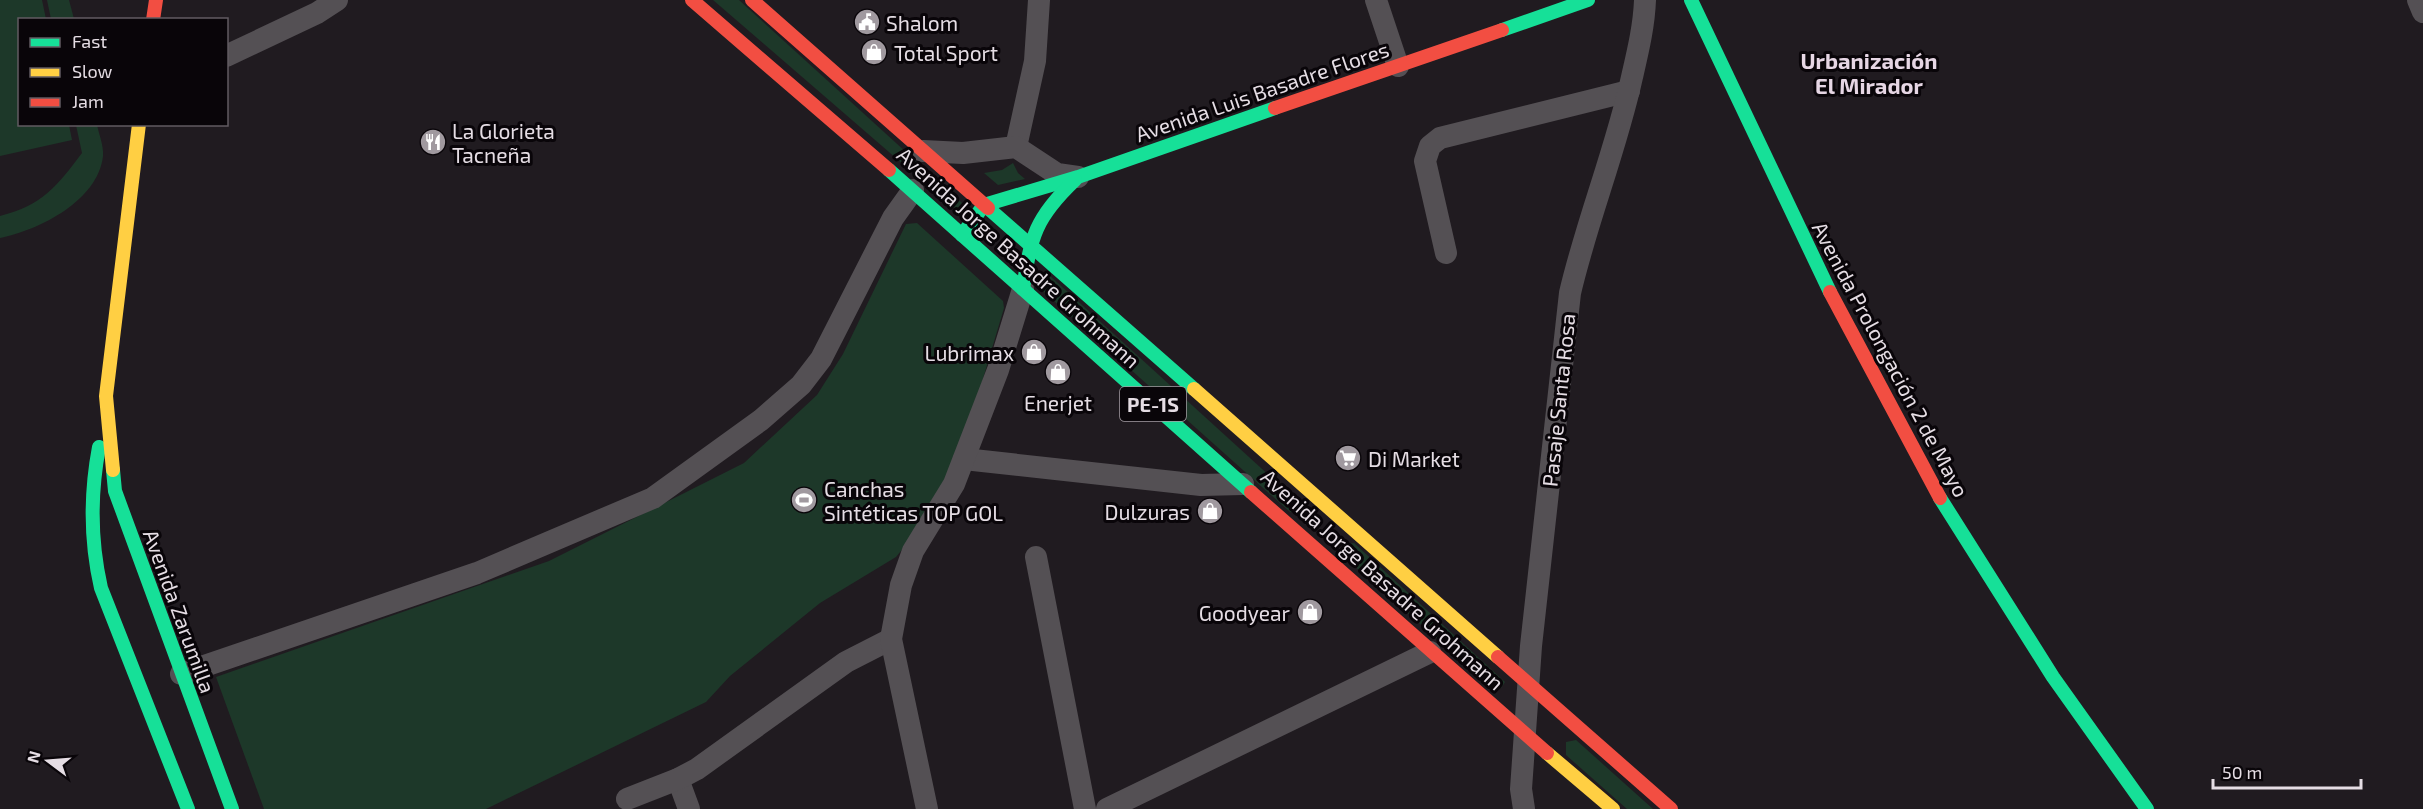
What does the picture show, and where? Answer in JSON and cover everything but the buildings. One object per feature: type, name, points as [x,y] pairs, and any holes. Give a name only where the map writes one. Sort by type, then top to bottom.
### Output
[{"type":"main road","points":[[153,18],[156,0]]},
{"type":"main road","name":"Avenida Jorge Basadre Grohmann","points":[[692,0],[913,190],[1430,652],[1613,809]]},
{"type":"main road","name":"Avenida Jorge Basadre Grohmann","points":[[752,0],[1671,809]]},
{"type":"main road","name":"Avenida Luis Basadre Flores","points":[[984,204],[1078,177],[1588,0]]},
{"type":"main road","name":"Avenida Prolongación 2 de Mayo","points":[[1691,0],[1804,242],[1926,476],[2054,677],[2147,809]]},
{"type":"main road","name":"Avenida Zarumilla","points":[[139,126],[106,396],[106,423],[115,491],[180,674],[232,809]]},
{"type":"main road","points":[[1023,289],[1033,227],[1045,210],[1078,177]]},
{"type":"main road","points":[[962,235],[984,204]]},
{"type":"main road","name":"Avenida Zarumilla","points":[[106,423],[97,458],[92,493],[95,565],[108,611],[188,809]]},
{"type":"street","points":[[228,55],[316,7],[338,0]]},
{"type":"street","points":[[1016,147],[1032,79],[1039,0]]},
{"type":"street","points":[[1376,0],[1398,66]]},
{"type":"street","name":"Pasaje Santa Rosa","points":[[1524,809],[1521,789],[1529,683],[1570,293],[1581,246],[1629,91],[1644,20],[1645,0]]},
{"type":"street","points":[[2418,0],[2423,12]]},
{"type":"street","points":[[1446,254],[1425,161],[1430,146],[1440,138],[1629,91]]},
{"type":"street","points":[[923,151],[963,153],[1016,147],[1057,174],[1078,177]]},
{"type":"street","points":[[180,674],[477,573],[653,498],[761,420],[801,385],[821,359],[893,218],[913,190]]},
{"type":"street","points":[[927,809],[891,639],[901,585],[913,551],[954,484],[998,370],[1023,289]]},
{"type":"street","points":[[964,459],[1201,484],[1243,484]]},
{"type":"street","points":[[1036,557],[1085,809]]},
{"type":"street","points":[[627,799],[678,779],[846,662],[891,639]]},
{"type":"street","points":[[1107,809],[1430,652]]},
{"type":"street","points":[[678,779],[689,809]]},
{"type":"green space","points":[[0,0],[42,0],[46,18],[18,18],[18,126],[69,126],[72,140],[0,156]]},
{"type":"green space","points":[[47,0],[69,0],[74,18],[51,18]]},
{"type":"green space","points":[[713,0],[739,0],[962,203],[956,210]]},
{"type":"green space","points":[[76,126],[97,126],[103,156],[99,172],[90,187],[64,211],[32,228],[0,238],[0,216],[27,206],[48,193],[82,153]]},
{"type":"green space","points":[[1013,163],[1018,173],[1025,179],[998,185],[984,173],[1002,170]]},
{"type":"green space","name":"Canchas Sintéticas TOP GOL","points":[[917,223],[1003,301],[1004,308],[963,446],[923,524],[896,557],[820,603],[730,676],[706,702],[486,809],[264,809],[216,677],[549,561],[744,463],[817,395],[843,354],[906,224]]},
{"type":"green space","points":[[1048,274],[1304,507],[1300,512],[1290,512],[1035,284],[1038,275]]},
{"type":"green space","points":[[1354,543],[1505,682],[1501,688],[1494,689],[1343,556],[1345,544]]},
{"type":"green space","points":[[1576,740],[1653,809],[1627,809],[1566,755],[1566,742]]},
{"type":"traffic: fast","points":[[1502,30],[1588,0]]},
{"type":"traffic: fast","points":[[1691,0],[1830,292]]},
{"type":"traffic: fast","points":[[962,235],[984,205],[1078,177],[1275,108]]},
{"type":"traffic: fast","points":[[889,170],[1251,492]]},
{"type":"traffic: fast","points":[[1023,289],[1032,241],[1037,229],[1051,206],[1075,180]]},
{"type":"traffic: fast","points":[[988,208],[1194,389]]},
{"type":"traffic: fast","points":[[99,447],[92,518],[101,588],[188,809]]},
{"type":"traffic: fast","points":[[113,470],[115,491],[232,809]]},
{"type":"traffic: fast","points":[[1940,498],[2053,677],[2147,809]]},
{"type":"traffic: slow","points":[[113,470],[106,396],[139,126]]},
{"type":"traffic: slow","points":[[1194,389],[1498,657]]},
{"type":"traffic: slow","points":[[1547,753],[1613,809]]},
{"type":"traffic: jam","points":[[153,18],[156,0]]},
{"type":"traffic: jam","points":[[692,0],[889,170]]},
{"type":"traffic: jam","points":[[752,0],[988,208]]},
{"type":"traffic: jam","points":[[1275,108],[1502,30]]},
{"type":"traffic: jam","points":[[1830,292],[1940,498]]},
{"type":"traffic: jam","points":[[1251,492],[1547,753]]},
{"type":"traffic: jam","points":[[1498,657],[1671,809]]},
{"type":"place","name":"Shalom","points":[[867,22]]},
{"type":"place","name":"Total Sport","points":[[874,52]]},
{"type":"place","name":"La Glorieta Tacneña","points":[[433,142]]},
{"type":"place","name":"Lubrimax","points":[[1034,352]]},
{"type":"place","name":"Enerjet","points":[[1058,372]]},
{"type":"place","name":"Di Market","points":[[1348,458]]},
{"type":"place","name":"Canchas Sintéticas TOP GOL","points":[[804,500]]},
{"type":"place","name":"Dulzuras","points":[[1210,511]]},
{"type":"place","name":"Goodyear","points":[[1310,612]]},
{"type":"district","name":"Urbanización El Mirador","points":[[1869,72]]}]
